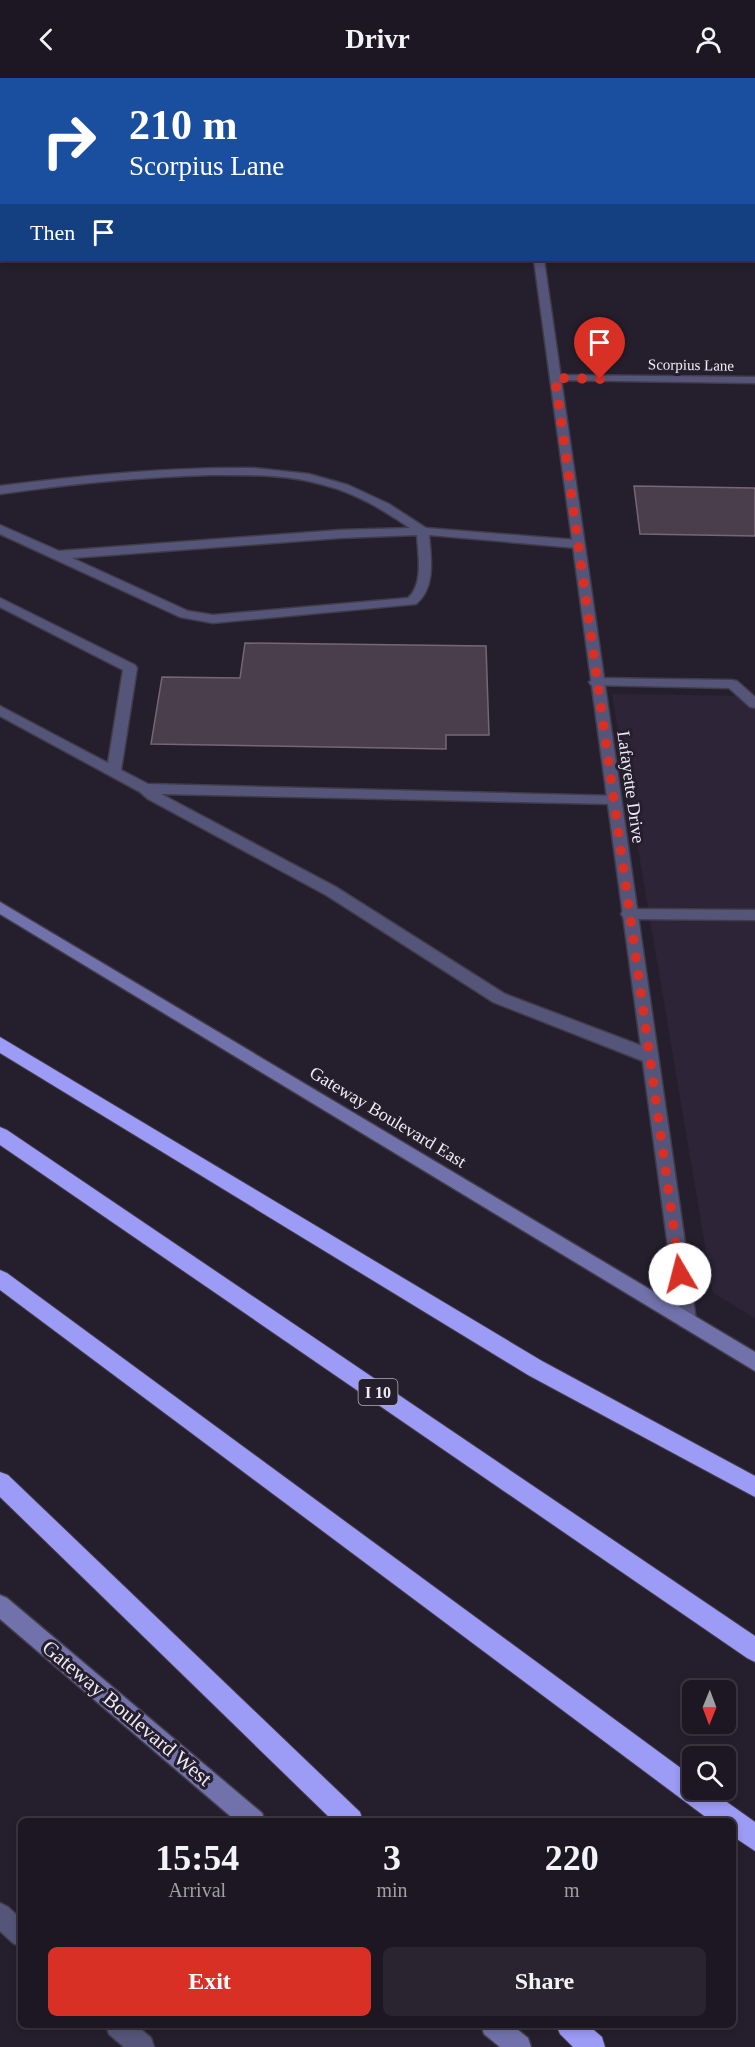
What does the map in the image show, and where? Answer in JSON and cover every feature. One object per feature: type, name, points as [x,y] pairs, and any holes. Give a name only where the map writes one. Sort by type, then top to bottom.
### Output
[{"type":"highway","points":[[0,1044],[535,1368],[755,1487]]},
{"type":"highway","name":"I 10","points":[[0,1135],[755,1650]]},
{"type":"highway","points":[[0,1280],[728,1818]]},
{"type":"highway","points":[[0,1482],[348,1818]]},
{"type":"highway","points":[[736,1824],[755,1838]]},
{"type":"highway","points":[[571,2028],[592,2047]]},
{"type":"main road","name":"Gateway Boulevard East","points":[[0,907],[755,1362]]},
{"type":"main road","name":"Gateway Boulevard West","points":[[0,1605],[250,1818]]},
{"type":"main road","points":[[497,2028],[519,2047]]},
{"type":"street","name":"Lafayette Drive","points":[[539,261],[596,682],[687,1320]]},
{"type":"street","name":"Scorpius Lane","points":[[555,378],[755,380]]},
{"type":"street","points":[[0,489],[132,474],[246,471],[289,474],[342,487],[393,511],[423,531]]},
{"type":"street","points":[[0,529],[185,614],[213,619],[412,601],[420,594],[425,570],[423,531]]},
{"type":"street","points":[[56,555],[340,534],[423,531],[577,544]]},
{"type":"street","points":[[0,602],[129,668],[114,772]]},
{"type":"street","points":[[596,682],[732,684],[755,704]]},
{"type":"street","points":[[0,710],[145,789],[153,796],[331,891],[500,998],[650,1056]]},
{"type":"street","points":[[145,789],[613,800]]},
{"type":"street","points":[[629,914],[755,915]]},
{"type":"street","points":[[0,1915],[18,1932]]},
{"type":"street","points":[[121,2028],[142,2047]]},
{"type":"shaded area","points":[[612,694],[755,696],[755,1318],[713,1293]]},
{"type":"building","points":[[634,486],[755,488],[755,536],[640,534]]},
{"type":"building","points":[[245,643],[486,646],[489,735],[446,735],[446,749],[151,744],[162,677],[240,678]]},
{"type":"route","points":[[600,379],[555,378],[680,1274]]}]
